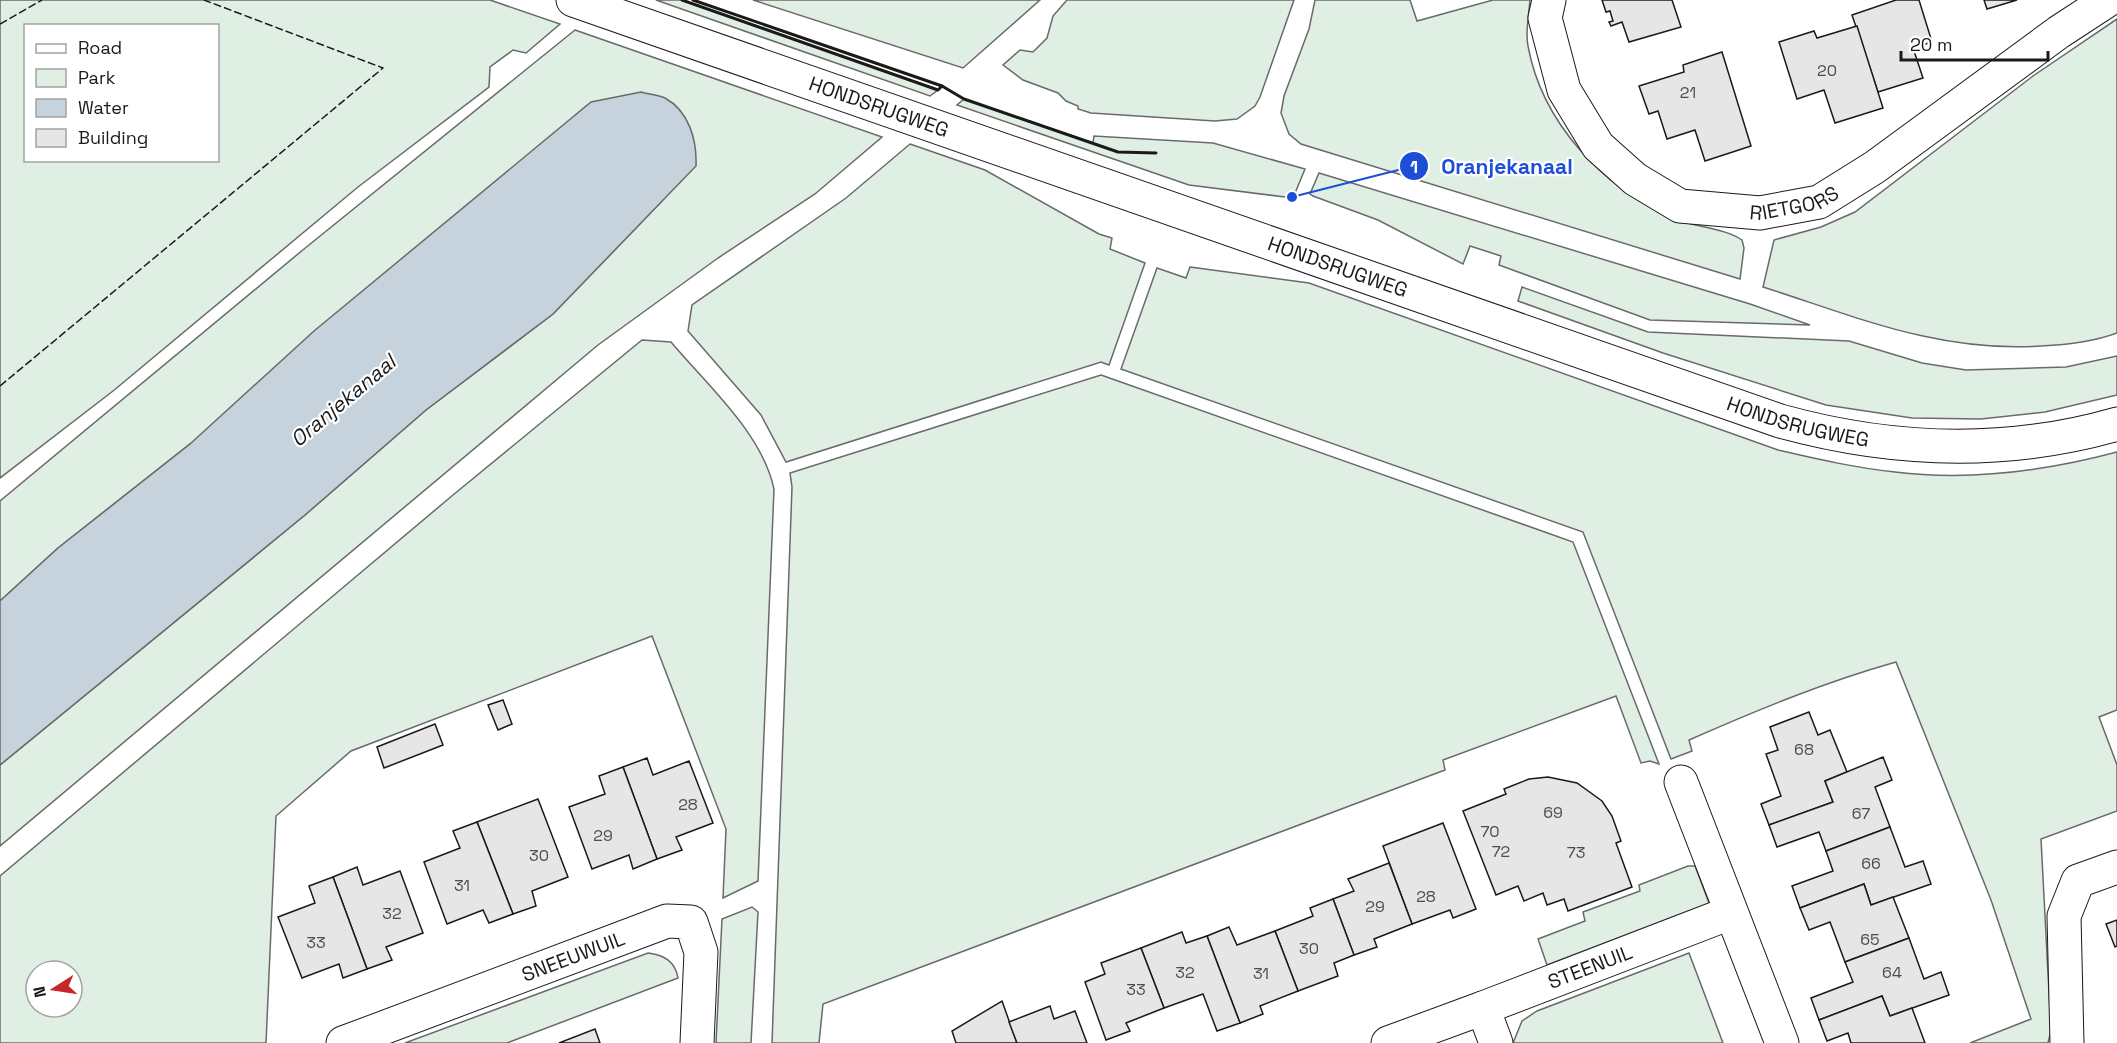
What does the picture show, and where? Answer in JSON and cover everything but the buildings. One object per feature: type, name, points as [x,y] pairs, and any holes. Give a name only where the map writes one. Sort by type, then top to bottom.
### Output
[{"type":"street","name":"HONDSRUGWEG","points":[[573,0],[1810,429],[1862,440],[1923,447],[1991,447],[2075,436],[2117,424]]},
{"type":"street","name":"RIETGORS","points":[[1549,0],[1545,18],[1564,90],[1598,147],[1635,179],[1680,206],[1760,213],[1820,202],[1875,166],[2059,32],[2108,0]]},
{"type":"street","points":[[1681,782],[1782,1043]]},
{"type":"street","points":[[2067,1043],[2064,916],[2078,880],[2117,867]]},
{"type":"street","name":"STEENUIL","points":[[1388,1043],[1730,913]]},
{"type":"street","name":"SNEEUWUIL","points":[[343,1043],[667,921],[691,922],[701,951],[697,1043]]},
{"type":"street","points":[[1483,1008],[1496,1043]]},
{"type":"green space","points":[[0,0],[490,0],[560,24],[526,53],[513,50],[490,67],[489,87],[358,187],[113,391],[0,478]]},
{"type":"green space","points":[[656,0],[682,0],[938,90],[930,96]]},
{"type":"green space","points":[[753,0],[1040,0],[963,68]]},
{"type":"green space","points":[[1067,0],[1294,0],[1255,106],[1237,119],[1215,121],[1091,113],[1078,109],[1078,106],[1066,101],[1058,93],[1023,80],[1003,65],[1020,50],[1033,52],[1047,38],[1053,16]]},
{"type":"green space","points":[[1315,0],[1410,0],[1417,21],[1493,0],[1530,0],[1527,41],[1535,74],[1547,101],[1579,149],[1622,189],[1647,205],[1672,218],[1727,233],[1742,240],[1744,248],[1740,279],[1301,144],[1289,134],[1281,113],[1284,96],[1309,29]]},
{"type":"green space","points":[[2117,19],[2117,333],[2089,341],[2050,346],[2004,347],[1968,344],[1933,338],[1866,321],[1763,287],[1774,240],[1821,227],[1855,212],[2033,76]]},
{"type":"green space","points":[[575,30],[882,137],[815,194],[718,258],[598,345],[0,846],[0,765],[305,515],[426,410],[553,314],[661,202],[190,444],[58,548],[0,601],[0,501],[304,249]]},
{"type":"green space","points":[[964,99],[1093,143],[1094,136],[1213,143],[1305,169],[1293,198],[1189,185],[957,105]]},
{"type":"green space","points":[[910,144],[985,170],[1099,234],[1112,238],[1110,249],[1145,263],[1109,365],[1101,362],[786,462],[761,415],[688,331],[692,305],[846,198]]},
{"type":"green space","points":[[1319,173],[1750,304],[1810,325],[1650,320],[1499,265],[1501,256],[1470,246],[1463,264],[1378,220],[1313,196],[1310,194]]},
{"type":"green space","points":[[1190,267],[1309,283],[1778,450],[1836,463],[1923,475],[1979,475],[2035,469],[2117,452],[2117,710],[2099,717],[2117,765],[2117,811],[2041,839],[2051,1031],[2048,1043],[1970,1043],[2031,1019],[1991,900],[1896,662],[1766,707],[1689,740],[1692,751],[1671,759],[1583,532],[1121,369],[1157,268],[1186,278]]},
{"type":"green space","points":[[1522,287],[1648,332],[1849,341],[1922,363],[1966,370],[2066,367],[2117,356],[2117,395],[2045,412],[1981,419],[1912,418],[1826,405],[1663,353],[1518,301]]},
{"type":"green space","points":[[642,340],[671,342],[732,411],[758,448],[768,468],[774,489],[758,881],[723,898],[726,829],[652,636],[351,751],[276,816],[266,1043],[0,1043],[0,876],[453,495]]},
{"type":"green space","points":[[1101,375],[1573,542],[1659,764],[1650,761],[1641,763],[1616,696],[1443,760],[1445,770],[823,1004],[819,1043],[772,1043],[792,487],[790,473]]},
{"type":"green space","points":[[1688,866],[1695,866],[1709,903],[1547,965],[1538,939],[1585,921],[1583,912],[1640,891],[1639,885]]},
{"type":"green space","points":[[752,907],[758,912],[751,1043],[716,1043],[722,919]]},
{"type":"green space","points":[[648,953],[668,960],[677,972],[678,978],[507,1043],[405,1043]]},
{"type":"green space","points":[[1689,953],[1723,1043],[1513,1043],[1522,1021],[1537,1011]]},
{"type":"water","points":[[641,92],[665,98],[686,118],[693,136],[696,166],[553,314],[426,410],[305,515],[0,765],[0,601],[58,548],[190,444],[314,331],[591,102]]},
{"type":"fence","points":[[0,24],[42,0]]},
{"type":"fence","points":[[0,386],[383,68],[204,0]]},
{"type":"wall","points":[[682,0],[938,90],[942,86],[693,0]]},
{"type":"wall","points":[[942,86],[964,99],[1118,152],[1156,153]]},
{"type":"place","name":"Oranjekanaal","points":[[1292,197]]}]
